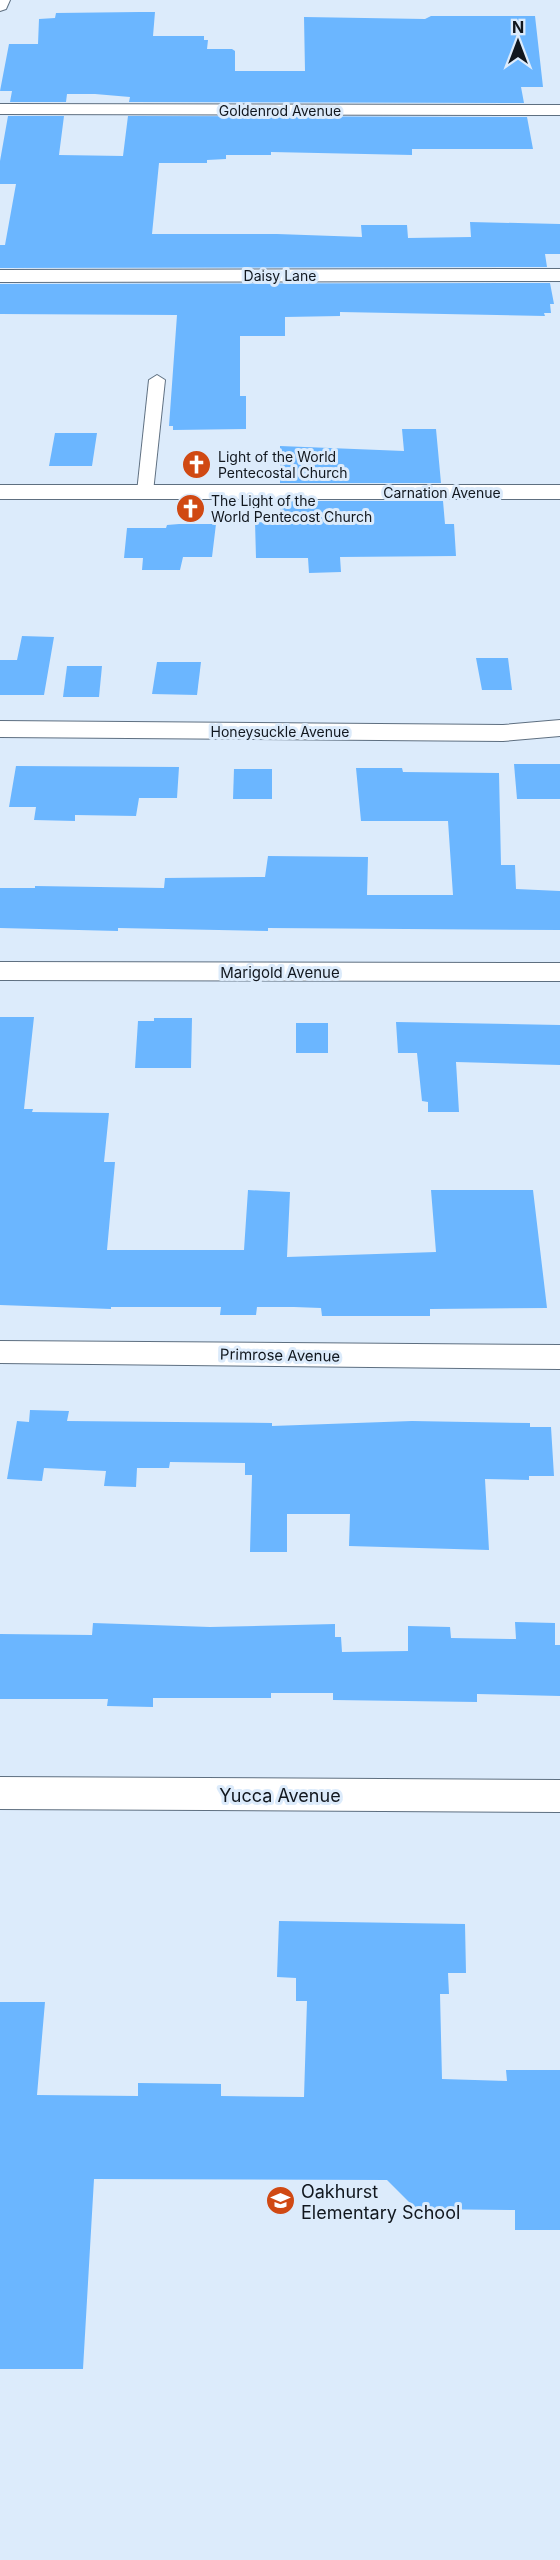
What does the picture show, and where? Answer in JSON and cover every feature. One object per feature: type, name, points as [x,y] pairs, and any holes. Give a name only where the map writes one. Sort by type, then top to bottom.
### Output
[{"type":"street","points":[[0,6],[2,0]]},
{"type":"street","name":"Goldenrod Avenue","points":[[0,109],[560,110]]},
{"type":"street","name":"Daisy Lane","points":[[0,276],[560,274]]},
{"type":"street","name":"Carnation Avenue","points":[[0,492],[560,492]]},
{"type":"street","name":"Honeysuckle Avenue","points":[[0,729],[503,733],[560,728]]},
{"type":"street","name":"Marigold Avenue","points":[[0,971],[560,972]]},
{"type":"street","name":"Primrose Avenue","points":[[0,1352],[560,1358]]},
{"type":"street","name":"Yucca Avenue","points":[[0,1793],[560,1796]]},
{"type":"lane","points":[[145,492],[157,380]]},
{"type":"building","points":[[155,12],[153,36],[204,36],[204,40],[208,40],[207,49],[235,51],[235,71],[305,71],[304,17],[425,19],[431,16],[535,16],[543,87],[521,87],[524,103],[129,102],[130,97],[95,94],[67,94],[66,102],[10,102],[12,91],[0,91],[9,44],[38,44],[39,19],[55,18],[56,13]]},
{"type":"building","points":[[8,116],[64,116],[59,155],[123,156],[128,116],[527,117],[533,149],[412,149],[412,155],[271,152],[271,155],[226,155],[226,159],[207,160],[207,163],[159,163],[152,234],[362,237],[361,225],[407,225],[408,238],[471,237],[470,222],[560,224],[560,254],[545,254],[547,267],[0,268],[0,245],[5,245],[16,184],[0,184],[0,161]]},
{"type":"building","points":[[550,283],[554,304],[550,304],[551,313],[544,313],[545,316],[340,312],[340,316],[285,317],[285,336],[240,336],[240,396],[246,396],[246,429],[173,430],[173,426],[169,426],[177,315],[0,314],[0,284]]},
{"type":"building","points":[[402,429],[436,429],[441,483],[280,483],[280,446],[404,451]]},
{"type":"building","points":[[55,433],[97,433],[92,466],[49,466]]},
{"type":"building","points":[[280,501],[443,501],[445,524],[454,524],[456,556],[340,557],[341,572],[309,573],[308,558],[256,558],[255,522],[280,523]]},
{"type":"building","points":[[216,524],[212,557],[183,557],[180,570],[142,570],[143,558],[124,558],[127,528],[166,528],[167,525]]},
{"type":"building","points":[[22,636],[54,637],[44,695],[0,695],[0,660],[17,660]]},
{"type":"building","points":[[476,658],[508,658],[512,690],[482,690]]},
{"type":"building","points":[[157,662],[201,662],[197,695],[152,694]]},
{"type":"building","points":[[67,666],[102,666],[99,697],[63,697]]},
{"type":"building","points":[[514,764],[560,764],[560,799],[517,799]]},
{"type":"building","points":[[16,766],[179,767],[177,798],[139,798],[136,816],[75,815],[75,821],[34,820],[36,807],[9,807]]},
{"type":"building","points":[[356,768],[402,768],[403,772],[499,773],[501,865],[515,865],[516,889],[560,891],[560,930],[268,928],[268,931],[118,928],[118,931],[0,928],[0,888],[35,888],[35,886],[164,888],[165,878],[265,877],[268,856],[368,857],[367,895],[453,895],[448,821],[361,821]]},
{"type":"building","points":[[234,769],[272,769],[272,799],[233,799]]},
{"type":"building","points":[[0,1017],[34,1017],[24,1109],[33,1109],[32,1112],[109,1113],[104,1162],[115,1162],[107,1250],[244,1250],[248,1190],[290,1192],[287,1257],[436,1252],[431,1190],[533,1190],[547,1308],[430,1309],[430,1316],[322,1316],[321,1308],[294,1307],[257,1307],[256,1315],[220,1315],[221,1307],[111,1307],[111,1309],[0,1305]]},
{"type":"building","points":[[154,1018],[192,1018],[191,1068],[135,1068],[138,1021],[154,1021]]},
{"type":"building","points":[[396,1022],[560,1025],[560,1065],[456,1062],[459,1112],[428,1112],[428,1102],[422,1101],[417,1053],[398,1053]]},
{"type":"building","points":[[296,1023],[328,1023],[328,1053],[296,1053]]},
{"type":"building","points":[[30,1410],[69,1411],[67,1421],[272,1423],[272,1426],[412,1421],[530,1423],[530,1427],[551,1427],[554,1476],[529,1476],[529,1480],[485,1479],[489,1550],[349,1546],[350,1514],[287,1514],[287,1552],[250,1552],[252,1475],[245,1475],[245,1463],[170,1462],[169,1468],[137,1468],[136,1487],[104,1486],[106,1471],[44,1468],[42,1481],[7,1479],[17,1421],[29,1422]]},
{"type":"building","points":[[515,1622],[555,1623],[555,1645],[560,1645],[560,1696],[477,1694],[477,1702],[333,1700],[333,1693],[271,1693],[271,1698],[153,1698],[153,1707],[107,1706],[108,1699],[0,1699],[0,1634],[92,1635],[93,1623],[210,1627],[335,1624],[335,1637],[341,1637],[342,1652],[408,1651],[408,1626],[450,1627],[451,1638],[516,1639]]},
{"type":"building","points":[[279,1921],[465,1924],[466,1973],[448,1973],[449,1994],[440,1994],[442,2079],[507,2081],[506,2070],[560,2070],[560,2230],[515,2230],[515,2210],[416,2209],[387,2180],[94,2179],[83,2369],[0,2369],[0,2002],[45,2002],[37,2095],[138,2096],[138,2083],[221,2084],[221,2096],[304,2097],[307,2001],[296,2001],[296,1978],[277,1977]]},
{"type":"place","name":"Light of the World Pentecostal Church","points":[[197,464]]},
{"type":"place","name":"The Light of the World Pentecost Church","points":[[190,508]]},
{"type":"place","name":"Oakhurst Elementary School","points":[[280,2201]]}]
